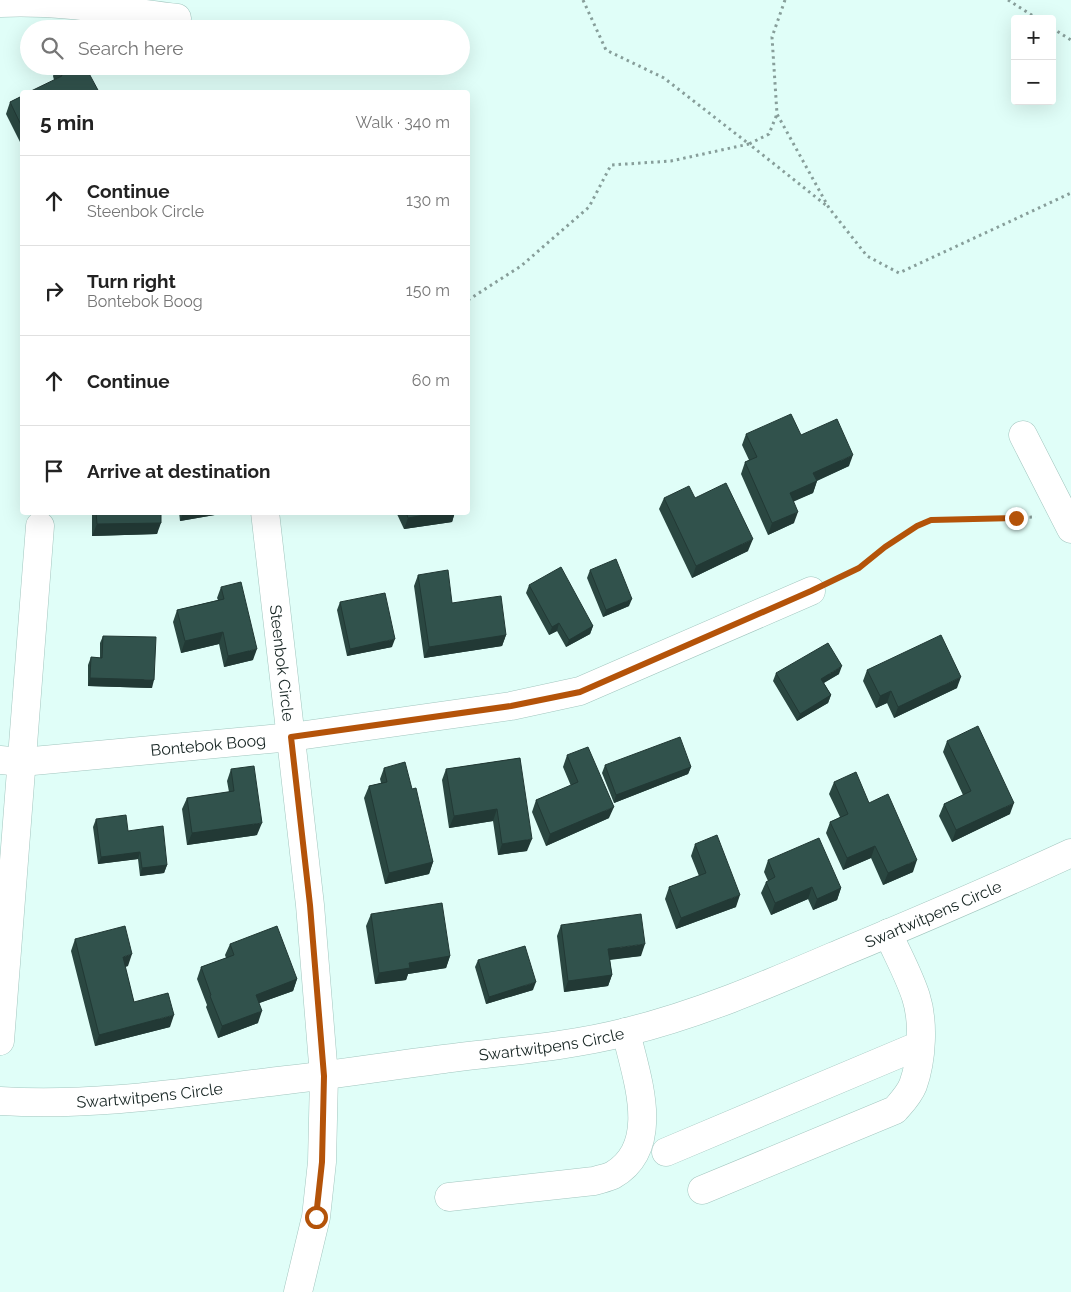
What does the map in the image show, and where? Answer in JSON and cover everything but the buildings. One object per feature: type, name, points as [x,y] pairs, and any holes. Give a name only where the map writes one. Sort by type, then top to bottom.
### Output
[{"type":"street","points":[[0,3],[27,2],[88,6],[177,18]]},
{"type":"street","points":[[1023,435],[1068,523]]},
{"type":"street","name":"Steenbok Circle","points":[[265,515],[310,905],[324,1076],[322,1162],[316,1217],[298,1292]]},
{"type":"street","points":[[0,1040],[11,761],[40,526]]},
{"type":"street","name":"Bontebok Boog","points":[[11,761],[291,737],[511,706],[580,692],[811,591]]},
{"type":"street","name":"Swartwitpens Circle","points":[[0,1101],[30,1103],[114,1100],[324,1076],[441,1059],[545,1047],[626,1032],[701,1010],[781,979],[1071,853]]},
{"type":"street","points":[[702,1190],[895,1110],[906,1098],[913,1085],[919,1061],[921,1034],[916,998],[888,933]]},
{"type":"street","points":[[449,1197],[594,1181],[611,1176],[624,1167],[633,1156],[643,1120],[642,1104],[626,1032]]},
{"type":"street","points":[[666,1152],[920,1045]]},
{"type":"path","points":[[583,0],[606,50],[664,78],[830,208]]},
{"type":"path","points":[[470,299],[521,266],[589,207],[611,165],[671,161],[710,154],[749,144],[769,134],[777,114],[772,37],[784,0]]},
{"type":"path","points":[[1008,0],[1032,15]]},
{"type":"path","points":[[1056,31],[1071,40]]},
{"type":"path","points":[[777,114],[830,208],[867,256],[899,273],[1071,193]]},
{"type":"path","points":[[811,591],[859,568],[917,526],[931,520],[1068,523]]},
{"type":"route","points":[[316,1217],[322,1162],[324,1076],[310,905],[291,737],[511,706],[580,692],[811,591],[859,568],[885,547],[917,526],[931,520],[1016,518]]}]
